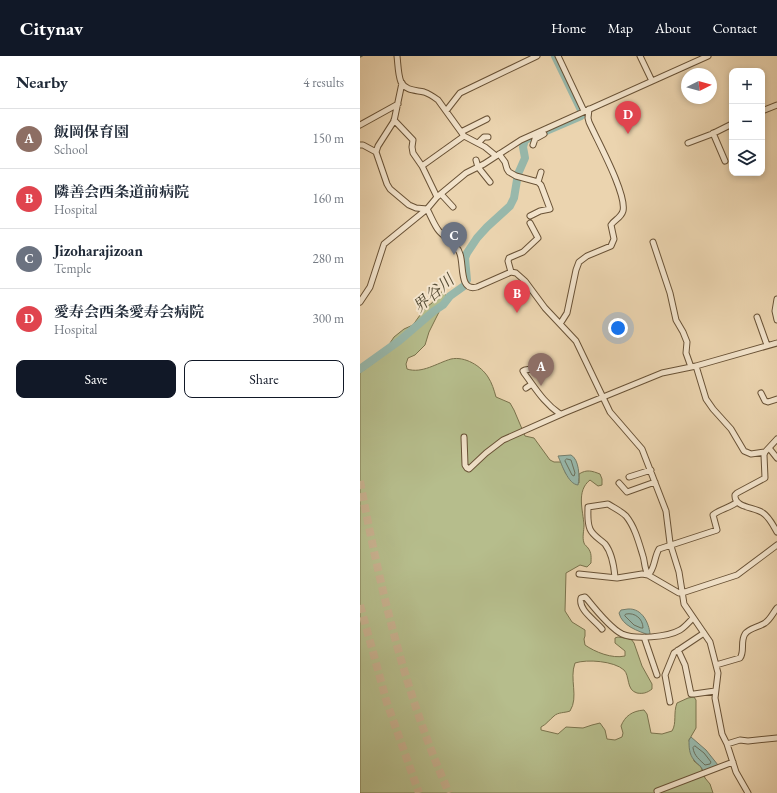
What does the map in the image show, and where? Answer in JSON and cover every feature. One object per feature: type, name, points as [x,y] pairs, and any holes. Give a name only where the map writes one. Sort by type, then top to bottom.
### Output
[{"type":"street","points":[[397,56],[402,83],[398,104],[394,120],[376,152],[390,189],[409,205],[416,208],[427,209]]},
{"type":"street","points":[[446,111],[460,93],[537,56]]},
{"type":"street","points":[[558,56],[588,118],[622,196],[623,208],[621,216],[611,225],[614,235],[613,243],[605,249],[584,258],[578,263],[567,313],[560,324]]},
{"type":"street","points":[[640,56],[652,81]]},
{"type":"street","points":[[534,137],[584,111],[708,56]]},
{"type":"street","points":[[402,83],[412,90],[423,92],[434,97],[463,134],[498,155],[505,162],[507,169],[518,176],[538,182],[542,187],[550,209],[540,211],[530,216]]},
{"type":"street","points":[[360,125],[398,104]]},
{"type":"street","points":[[765,110],[777,104]]},
{"type":"street","points":[[394,120],[413,140],[413,153],[439,196],[453,207]]},
{"type":"street","points":[[422,166],[463,134],[487,120]]},
{"type":"street","points":[[688,143],[729,125]]},
{"type":"street","points":[[713,133],[725,161]]},
{"type":"street","points":[[360,302],[370,287],[384,244],[427,209],[439,196],[466,173],[498,155],[517,142],[544,134]]},
{"type":"street","points":[[478,143],[484,137],[488,137]]},
{"type":"street","points":[[533,145],[534,137]]},
{"type":"street","points":[[360,145],[363,145],[376,152]]},
{"type":"street","points":[[476,160],[478,167],[490,182]]},
{"type":"street","points":[[538,182],[541,172]]},
{"type":"street","points":[[427,209],[438,230],[459,251],[464,282],[469,288],[472,289],[511,272]]},
{"type":"street","points":[[530,223],[538,238],[523,252],[509,258],[508,261],[511,272],[526,281],[545,308],[576,342],[610,412],[642,449],[666,511],[671,545],[679,572],[684,604],[710,642],[718,673],[714,698],[722,734],[727,744],[736,772],[748,793]]},
{"type":"street","points":[[653,242],[670,293],[678,324],[684,332],[687,342],[686,353],[706,399],[731,429],[744,451],[751,454],[765,452],[777,439]]},
{"type":"street","points":[[777,299],[775,310],[777,320]]},
{"type":"street","points":[[756,317],[767,345]]},
{"type":"street","points":[[464,437],[465,465],[466,468],[469,469],[503,440],[560,414],[662,372],[693,367],[777,343]]},
{"type":"street","points":[[538,368],[523,371],[545,403],[560,414]]},
{"type":"street","points":[[526,388],[532,384]]},
{"type":"street","points":[[761,393],[765,401],[768,402],[777,399]]},
{"type":"street","points":[[770,448],[776,455]]},
{"type":"street","points":[[765,452],[765,478],[737,493],[735,495],[735,499],[737,502],[762,512],[770,520],[777,532]]},
{"type":"street","points":[[629,477],[650,470]]},
{"type":"street","points":[[619,483],[627,492],[655,482]]},
{"type":"street","points":[[579,574],[623,577],[648,574],[652,570],[656,554],[659,549],[717,530],[713,515],[733,506],[737,502]]},
{"type":"street","points":[[615,577],[612,558],[608,549],[588,525],[588,507],[608,504],[626,516],[638,539],[645,570],[648,574],[679,593],[737,575],[777,545]]},
{"type":"street","points":[[602,629],[580,604],[580,598],[587,599],[604,618],[623,634],[644,637],[673,633],[685,627],[693,618]]},
{"type":"street","points":[[716,665],[740,658],[743,654],[742,642],[745,634],[749,630],[767,621],[777,608]]},
{"type":"street","points":[[670,702],[664,674],[674,653],[704,633]]},
{"type":"street","points":[[644,637],[656,675]]},
{"type":"street","points":[[678,650],[685,665],[691,694],[715,691]]},
{"type":"street","points":[[727,744],[740,740],[748,741],[777,738]]},
{"type":"street","points":[[657,790],[733,762]]},
{"type":"green space","points":[[442,292],[446,295],[446,298],[429,332],[425,345],[415,355],[408,358],[406,364],[407,369],[424,369],[456,358],[467,360],[485,373],[492,384],[496,397],[510,403],[525,436],[534,438],[550,460],[554,462],[561,462],[566,474],[579,483],[579,474],[582,472],[590,471],[600,474],[602,485],[598,486],[590,480],[583,490],[581,501],[584,525],[583,541],[590,552],[591,563],[587,567],[580,565],[566,573],[565,611],[572,622],[585,630],[585,645],[594,650],[609,656],[625,656],[625,651],[615,643],[615,638],[631,639],[634,643],[642,666],[652,684],[652,689],[643,693],[637,693],[631,689],[626,673],[620,667],[600,662],[586,661],[575,663],[573,669],[573,706],[570,711],[556,715],[541,727],[541,730],[558,734],[566,727],[583,728],[600,723],[605,730],[607,739],[615,740],[622,737],[623,733],[621,726],[625,719],[633,713],[644,710],[647,714],[651,733],[662,734],[672,731],[677,703],[694,697],[696,700],[696,728],[689,740],[694,761],[701,767],[713,793],[360,793],[360,373],[387,353],[390,343],[394,337],[404,329],[413,325],[425,308],[432,303],[437,294]]},
{"type":"water","points":[[571,455],[576,460],[577,464],[579,473],[578,485],[574,484],[568,478],[558,456]]},
{"type":"water","points":[[628,609],[637,611],[644,617],[648,625],[649,635],[627,625],[623,621],[619,613],[621,610]]},
{"type":"water","points":[[691,737],[706,750],[718,765],[717,766],[703,771],[692,758],[690,753],[689,740]]},
{"type":"waterway","name":"界谷川","points":[[360,369],[399,341],[443,305],[450,296],[464,286],[467,280],[465,258],[467,253],[477,238],[487,227],[510,206],[514,198],[518,174],[525,158],[523,147],[525,140],[581,116],[581,110],[555,56]]},
{"type":"tunnel","points":[[360,481],[385,601],[407,679],[419,718],[449,793]]},
{"type":"tunnel","points":[[360,605],[387,703],[419,793]]},
{"type":"place","name":"愛寿会西条愛寿会病院","points":[[628,134]]},
{"type":"place","name":"Jizoharajizoan","points":[[454,255]]},
{"type":"place","name":"隣善会西条道前病院","points":[[517,313]]},
{"type":"place","name":"飯岡保育園","points":[[541,386]]}]
